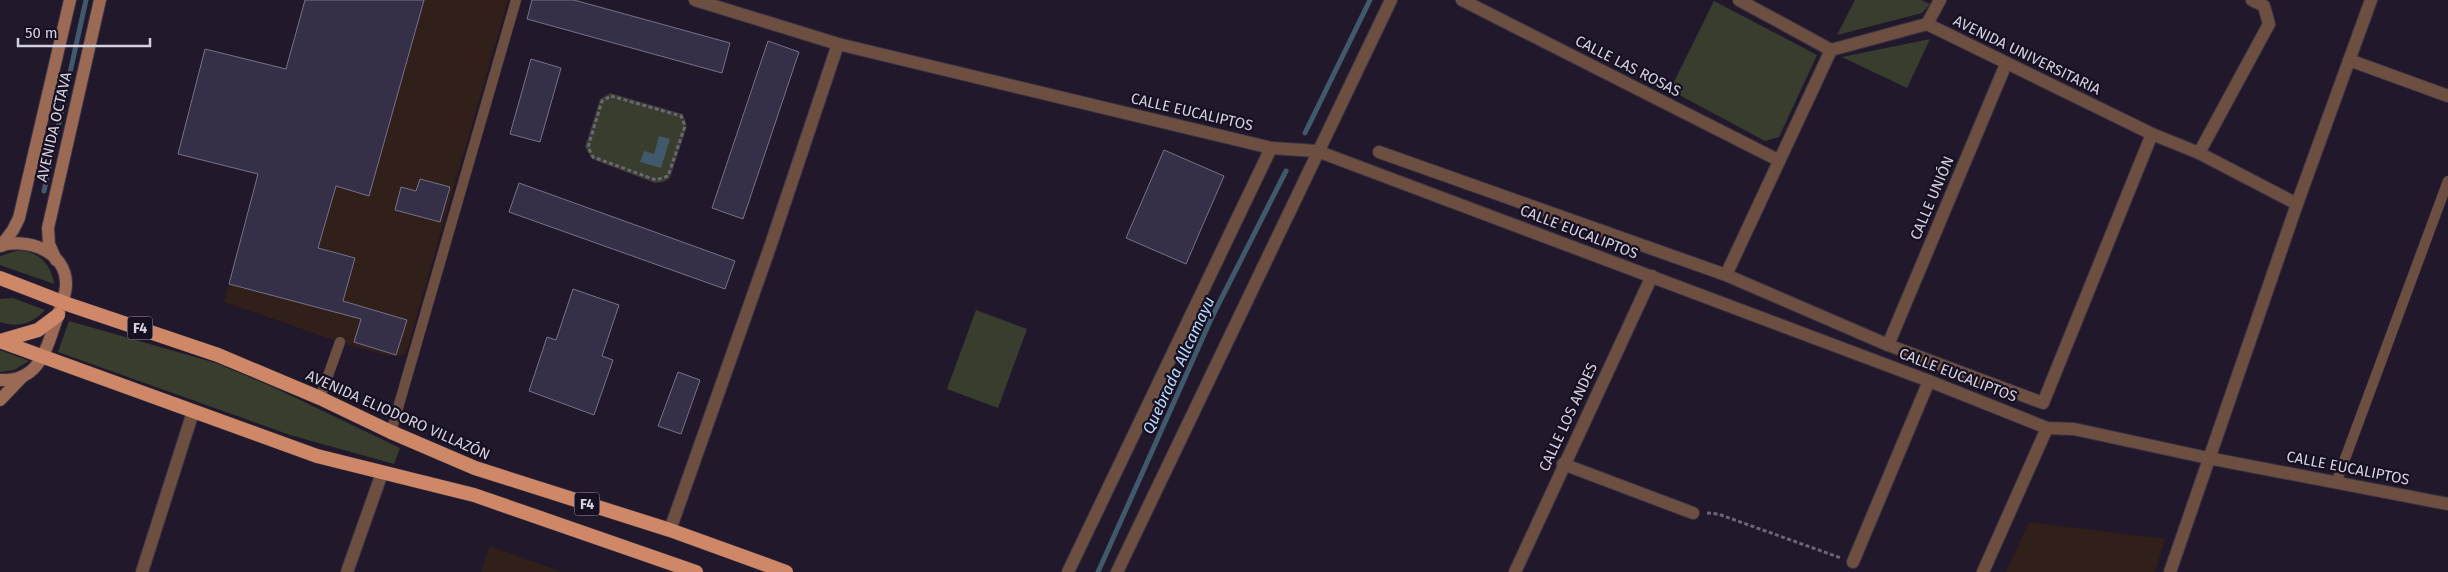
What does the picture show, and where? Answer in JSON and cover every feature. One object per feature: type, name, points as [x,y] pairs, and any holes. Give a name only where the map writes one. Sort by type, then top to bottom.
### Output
[{"type":"highway","name":"AVENIDA ELIODORO VILLAZÓN","points":[[0,278],[19,285],[60,308],[218,355],[320,398],[391,432],[474,468],[670,530],[786,572]]},
{"type":"highway","points":[[0,289],[19,285]]},
{"type":"highway","points":[[0,341],[38,330],[60,308]]},
{"type":"highway","name":"F4","points":[[0,341],[317,456],[474,495],[696,572]]},
{"type":"main road","name":"AVENIDA OCTAVA","points":[[0,246],[14,230],[19,218],[70,0]]},
{"type":"main road","name":"AVENIDA OCTAVA","points":[[43,358],[66,284],[62,270],[48,244],[48,228],[100,0]]},
{"type":"main road","points":[[0,246],[15,242],[29,243],[43,248],[56,260]]},
{"type":"main road","points":[[0,400],[22,377],[35,368],[43,358]]},
{"type":"main road","points":[[0,380],[22,377]]},
{"type":"street","name":"CALLE EUCALIPTOS","points":[[694,0],[838,44],[1271,148],[1317,151],[1929,380],[2047,428],[2074,429],[2208,458],[2448,504]]},
{"type":"street","points":[[1117,572],[1317,151],[1391,0]]},
{"type":"street","name":"CALLE LAS ROSAS","points":[[1462,0],[1778,160]]},
{"type":"street","points":[[1739,0],[1831,50],[1926,24],[1940,0]]},
{"type":"street","points":[[2199,153],[2269,24],[2264,6],[2252,0]]},
{"type":"street","points":[[2170,572],[2297,204],[2372,0]]},
{"type":"street","name":"AVENIDA UNIVERSITARIA","points":[[1926,24],[2152,134],[2199,153],[2297,204]]},
{"type":"street","points":[[670,530],[770,247],[838,44]]},
{"type":"street","points":[[1726,275],[1778,160],[1831,50]]},
{"type":"street","points":[[2349,60],[2448,96]]},
{"type":"street","name":"CALLE UNIÓN","points":[[1888,345],[2006,64]]},
{"type":"street","name":"CALLE EUCALIPTOS","points":[[1379,152],[1726,275],[1888,345],[2043,402],[2152,134]]},
{"type":"street","points":[[1068,572],[1271,148]]},
{"type":"street","name":"CALLE LOS ANDES","points":[[1514,572],[1652,276]]},
{"type":"street","points":[[1854,562],[1929,380]]},
{"type":"street","points":[[142,572],[194,412]]},
{"type":"street","points":[[1983,572],[2047,428]]},
{"type":"street","points":[[1563,464],[1693,513]]},
{"type":"street","points":[[347,572],[382,473]]},
{"type":"lane","points":[[391,432],[516,0]]},
{"type":"lane","points":[[2336,483],[2448,181]]},
{"type":"lane","points":[[320,398],[340,342]]},
{"type":"path","points":[[611,96],[681,116],[685,126],[668,176],[656,180],[593,157],[588,147],[602,101],[606,98],[611,96]]},
{"type":"path","points":[[1693,513],[1718,514],[1854,562]]},
{"type":"shaded area","points":[[305,0],[508,0],[406,353],[399,356],[389,356],[340,342],[224,302]]},
{"type":"shaded area","points":[[2029,522],[2165,539],[2155,572],[2006,572]]},
{"type":"shaded area","points":[[490,546],[562,572],[481,572]]},
{"type":"green space","points":[[1855,0],[1921,0],[1930,4],[1922,13],[1837,35]]},
{"type":"green space","points":[[1714,1],[1817,55],[1779,137],[1765,141],[1670,90]]},
{"type":"green space","points":[[1930,39],[1907,88],[1842,57]]},
{"type":"green space","points":[[610,93],[683,114],[687,126],[670,178],[663,182],[655,183],[592,159],[585,147],[600,99]]},
{"type":"green space","points":[[19,250],[33,253],[43,261],[51,271],[54,284],[0,265],[0,256]]},
{"type":"green space","points":[[13,298],[45,310],[30,322],[19,325],[0,322],[0,299]]},
{"type":"green space","points":[[976,310],[1027,329],[998,408],[947,389]]},
{"type":"green space","points":[[69,321],[216,363],[275,388],[400,448],[394,464],[290,435],[58,352]]},
{"type":"green space","points":[[0,350],[29,361],[14,370],[0,372]]},
{"type":"water","points":[[659,136],[670,139],[661,168],[640,162],[644,151],[654,154]]},
{"type":"building","points":[[305,0],[424,0],[369,196],[336,186],[318,248],[355,258],[343,301],[407,320],[396,355],[354,342],[361,319],[229,284],[258,174],[178,154],[205,49],[286,69]]},
{"type":"building","points":[[532,0],[574,0],[730,43],[722,73],[527,19]]},
{"type":"building","points":[[768,41],[799,52],[743,219],[712,208]]},
{"type":"building","points":[[531,59],[561,68],[540,142],[510,134]]},
{"type":"building","points":[[1164,150],[1224,176],[1186,264],[1126,238]]},
{"type":"building","points":[[420,179],[450,187],[440,222],[395,210],[401,187],[416,191]]},
{"type":"building","points":[[519,183],[735,261],[725,289],[509,212]]},
{"type":"building","points":[[573,289],[619,305],[602,356],[613,360],[594,415],[529,391],[547,337],[556,340]]},
{"type":"building","points":[[678,372],[700,380],[681,434],[658,426]]},
{"type":"waterway","points":[[44,191],[86,0]]},
{"type":"waterway","name":"Quebrada Allcamayu","points":[[1305,133],[1370,0]]},
{"type":"waterway","name":"Quebrada Allcamayu","points":[[1098,572],[1212,317],[1286,171]]}]
